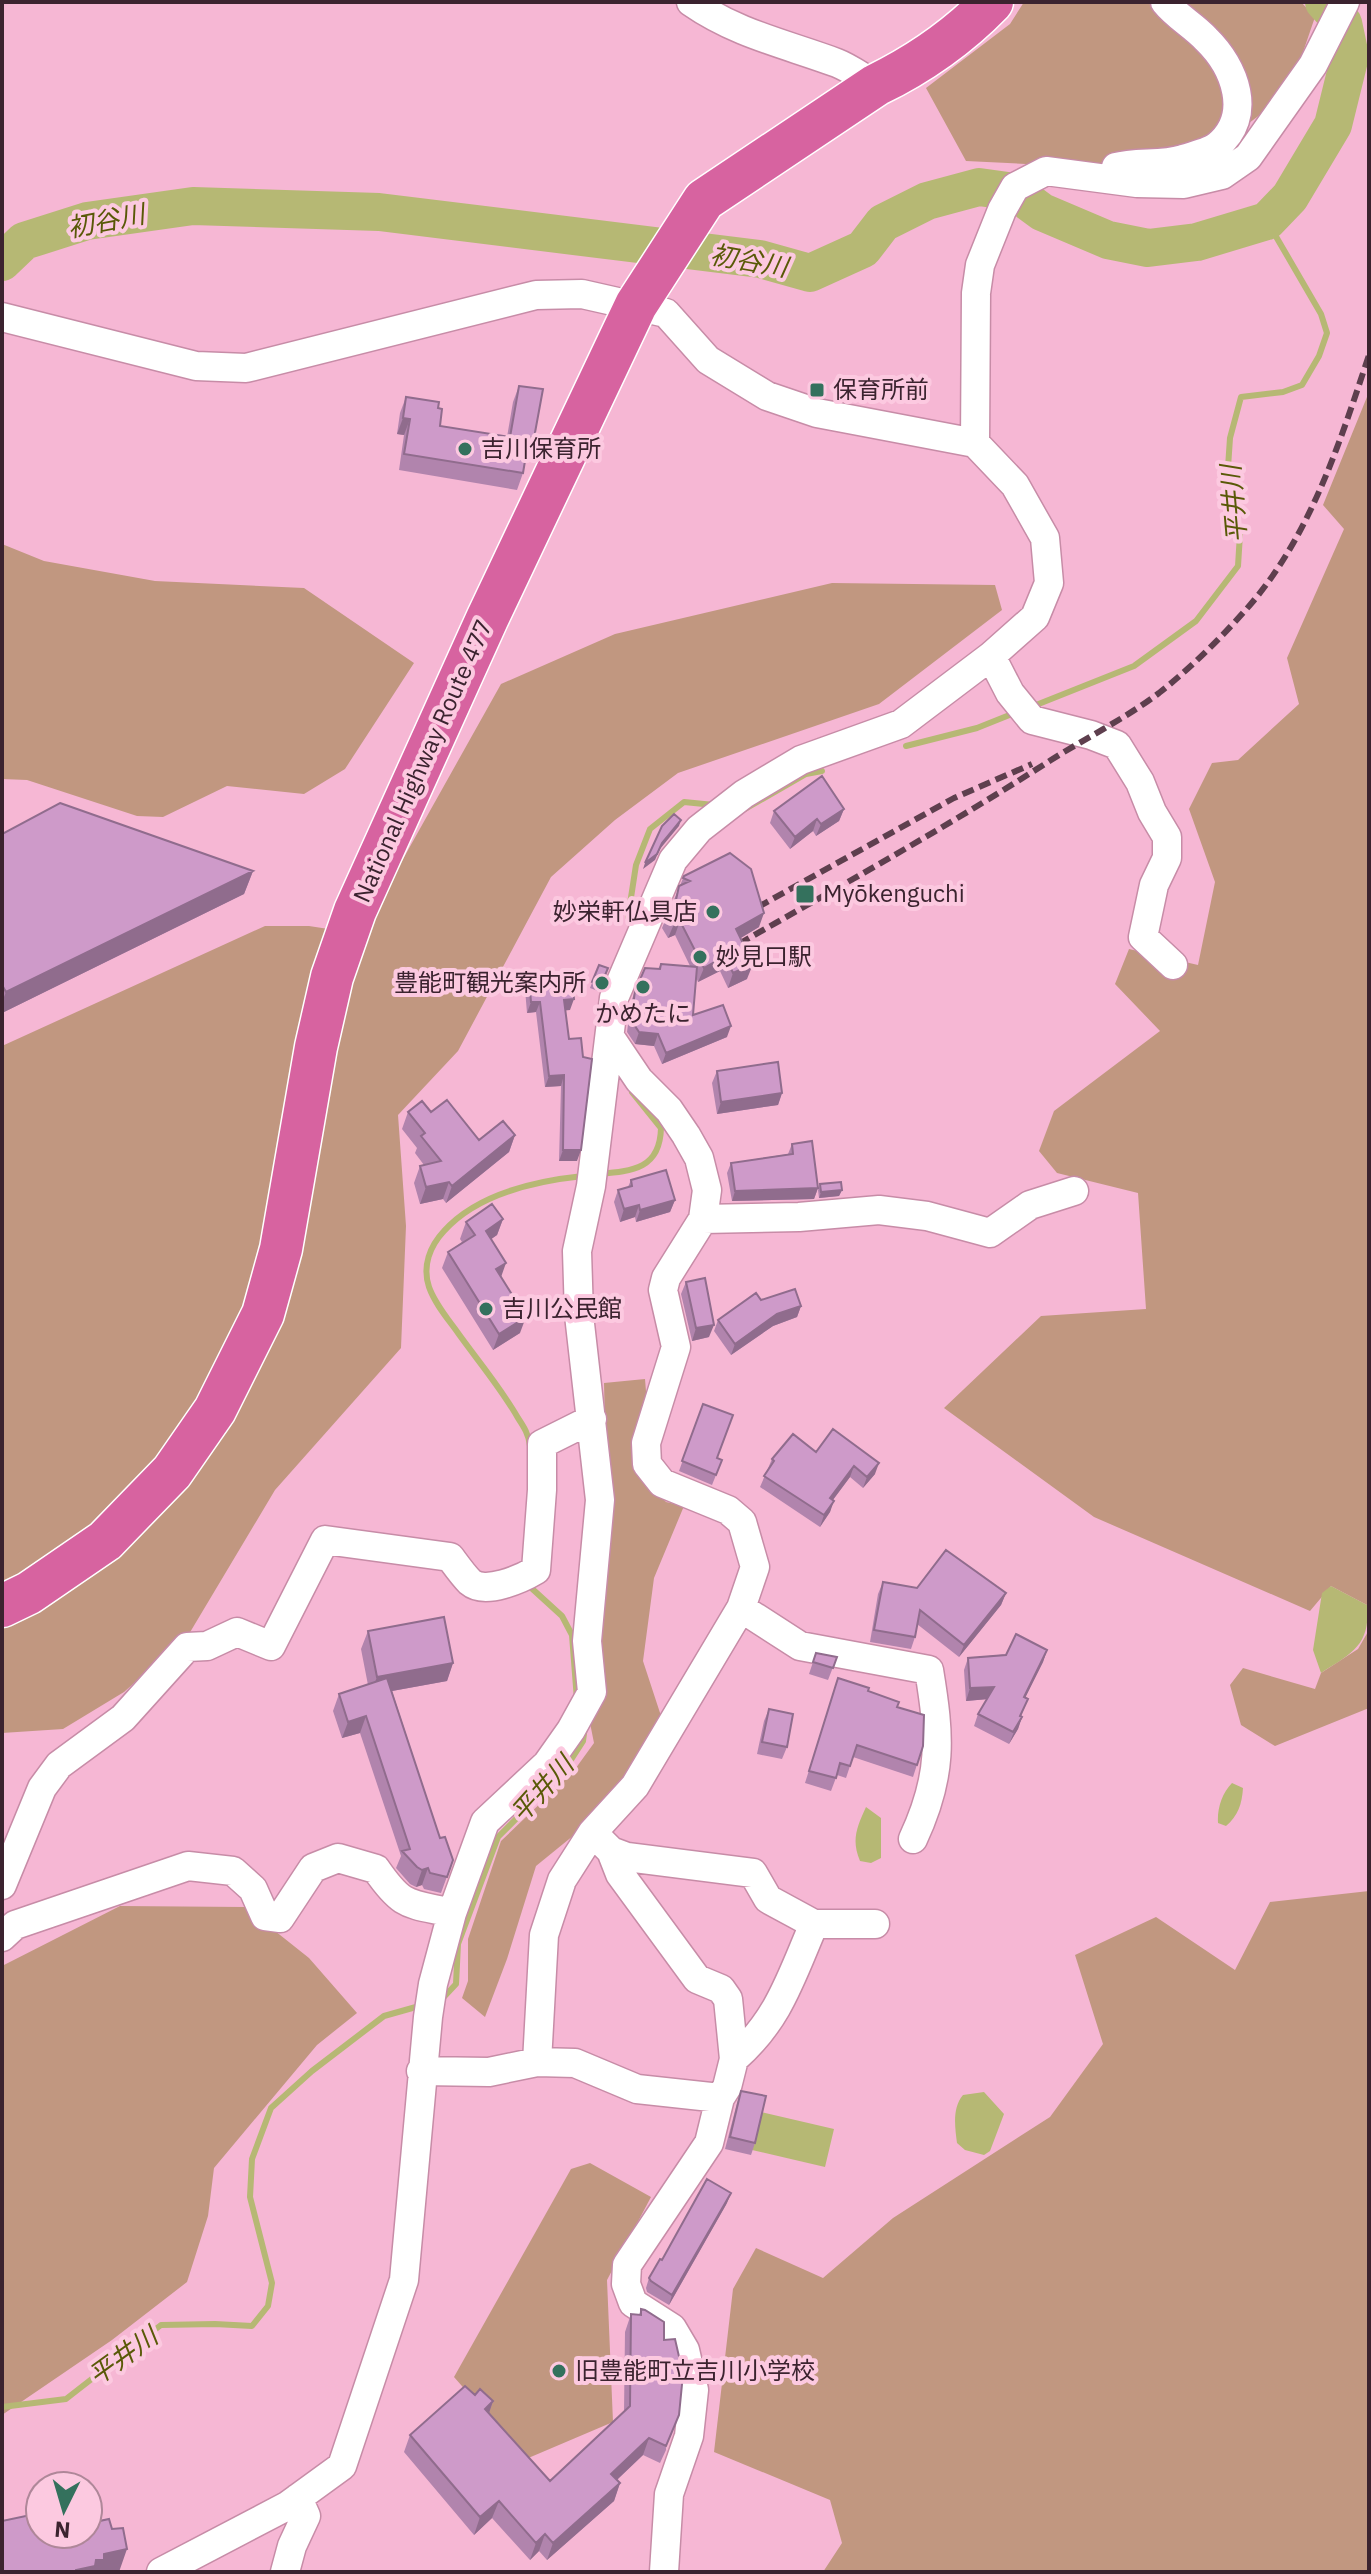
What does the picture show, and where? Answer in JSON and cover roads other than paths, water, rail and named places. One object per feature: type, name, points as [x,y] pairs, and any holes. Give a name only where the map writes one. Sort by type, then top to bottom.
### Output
[{"type":"highway","name":"National Highway Route 477","points":[[2,1606],[29,1593],[105,1541],[172,1472],[215,1410],[263,1314],[281,1249],[316,1047],[332,977],[355,911],[487,619],[636,305],[704,200],[876,85],[905,70],[969,25],[992,2]]},
{"type":"street","points":[[691,2],[705,12],[772,43],[839,64],[876,85]]},
{"type":"street","points":[[1103,178],[1119,165],[1180,160],[1216,147],[1231,129],[1238,113],[1237,89],[1225,62],[1207,39],[1165,2]]},
{"type":"street","points":[[975,443],[976,293],[980,265],[1009,198],[1046,171],[1137,183],[1184,184],[1222,175],[1248,157],[1313,65],[1343,5]]},
{"type":"street","points":[[2,317],[196,366],[246,368],[536,295],[582,294],[636,305],[666,313],[708,360],[767,396],[817,413],[975,443],[1015,485],[1045,538],[1049,583],[1035,617],[991,656],[901,724],[801,760],[744,794],[699,829],[673,860],[614,998],[593,1172],[577,1251],[579,1315],[600,1500],[587,1641],[592,1692],[547,1764],[485,1822],[452,1913],[433,1984],[428,2017],[404,2280],[342,2466],[196,2565],[161,2572]]},
{"type":"street","points":[[991,656],[1010,693],[1032,720],[1117,745],[1140,782],[1152,812],[1167,837],[1167,858],[1154,885],[1143,937],[1173,965]]},
{"type":"street","points":[[537,2062],[544,1935],[562,1880],[602,1842],[741,1608],[755,1567],[742,1522],[728,1510],[662,1483],[647,1464],[646,1443],[676,1347],[663,1290],[666,1278],[703,1219],[707,1190],[699,1158],[669,1110],[639,1080],[610,1037]]},
{"type":"street","points":[[703,1219],[799,1217],[879,1210],[927,1216],[990,1233],[1030,1205],[1074,1191]]},
{"type":"street","points":[[2,1885],[42,1788],[59,1765],[123,1718],[187,1647],[207,1646],[237,1632],[271,1646],[325,1540],[450,1557],[472,1584],[483,1586],[526,1576],[542,1444],[592,1419]]},
{"type":"street","points":[[741,1608],[800,1646],[929,1670],[937,1719],[938,1762],[924,1816],[913,1839]]},
{"type":"street","points":[[602,1842],[627,1857],[753,1873],[768,1899],[814,1924],[875,1924]]},
{"type":"street","points":[[602,1842],[620,1874],[697,1979],[721,1989],[728,1999],[734,2059],[709,2143],[627,2265],[626,2284],[633,2303],[672,2328],[685,2350],[694,2390],[689,2436],[669,2494],[664,2572]]},
{"type":"street","points":[[6,1921],[188,1866],[233,1871],[253,1889],[265,1916],[280,1918],[313,1868],[338,1858],[376,1869],[394,1895],[410,1904],[452,1913]]},
{"type":"street","points":[[734,2059],[752,2044],[776,2013],[814,1924]]},
{"type":"street","points":[[421,2071],[489,2072],[537,2062],[575,2063],[637,2089],[720,2098]]},
{"type":"street","points":[[285,2572],[292,2546],[306,2516],[298,2498]]},
{"type":"waterway","name":"初谷川","points":[[2,262],[24,241],[87,221],[193,206],[379,212],[760,259],[810,273],[863,249],[883,223],[927,201],[979,187],[1015,192],[1042,212],[1108,240],[1148,248],[1197,242],[1267,221],[1290,197],[1333,125],[1350,56],[1343,23],[1324,2]]},
{"type":"waterway","name":"平井川","points":[[1031,707],[1134,666],[1196,621],[1238,566],[1240,534],[1227,482],[1230,438],[1241,397],[1283,392],[1302,385],[1319,356],[1327,333],[1321,314],[1267,221]]},
{"type":"waterway","name":"平井川","points":[[906,746],[977,728],[1017,712]]},
{"type":"waterway","name":"平井川","points":[[745,809],[806,774],[822,771]]},
{"type":"waterway","name":"平井川","points":[[628,917],[636,865],[650,829],[684,802],[714,805]]},
{"type":"waterway","name":"平井川","points":[[598,1174],[633,1169],[650,1160],[656,1152],[661,1128],[632,1092]]},
{"type":"waterway","name":"平井川","points":[[530,1446],[526,1431],[497,1385],[435,1299],[427,1279],[427,1264],[439,1237],[457,1218],[473,1208],[527,1186],[583,1176]]},
{"type":"waterway","name":"平井川","points":[[528,1585],[562,1616],[572,1635],[577,1700]]},
{"type":"waterway","name":"平井川","points":[[442,1999],[456,1984],[458,1944],[498,1837],[563,1772],[583,1741],[585,1726]]},
{"type":"waterway","name":"平井川","points":[[2,2407],[66,2399],[161,2325],[252,2326],[268,2306],[272,2283],[250,2197],[252,2159],[271,2108],[312,2071],[384,2016],[423,2005]]},
{"type":"railway","points":[[723,953],[929,835],[1120,719],[1159,693],[1195,662],[1250,605],[1290,548],[1322,486],[1369,355]]},
{"type":"railway","points":[[742,916],[954,798],[1032,764]]},
{"type":"place","name":"保育所前","points":[[817,390]]},
{"type":"place","name":"吉川保育所","points":[[465,449]]},
{"type":"place","name":"Myōkenguchi","points":[[805,894]]},
{"type":"place","name":"妙栄軒仏具店","points":[[713,912]]},
{"type":"place","name":"妙見口駅","points":[[700,957]]},
{"type":"place","name":"豊能町観光案内所","points":[[602,983]]},
{"type":"place","name":"かめたに","points":[[643,987]]},
{"type":"place","name":"吉川公民館","points":[[486,1309]]},
{"type":"place","name":"旧豊能町立吉川小学校","points":[[559,2371]]}]
